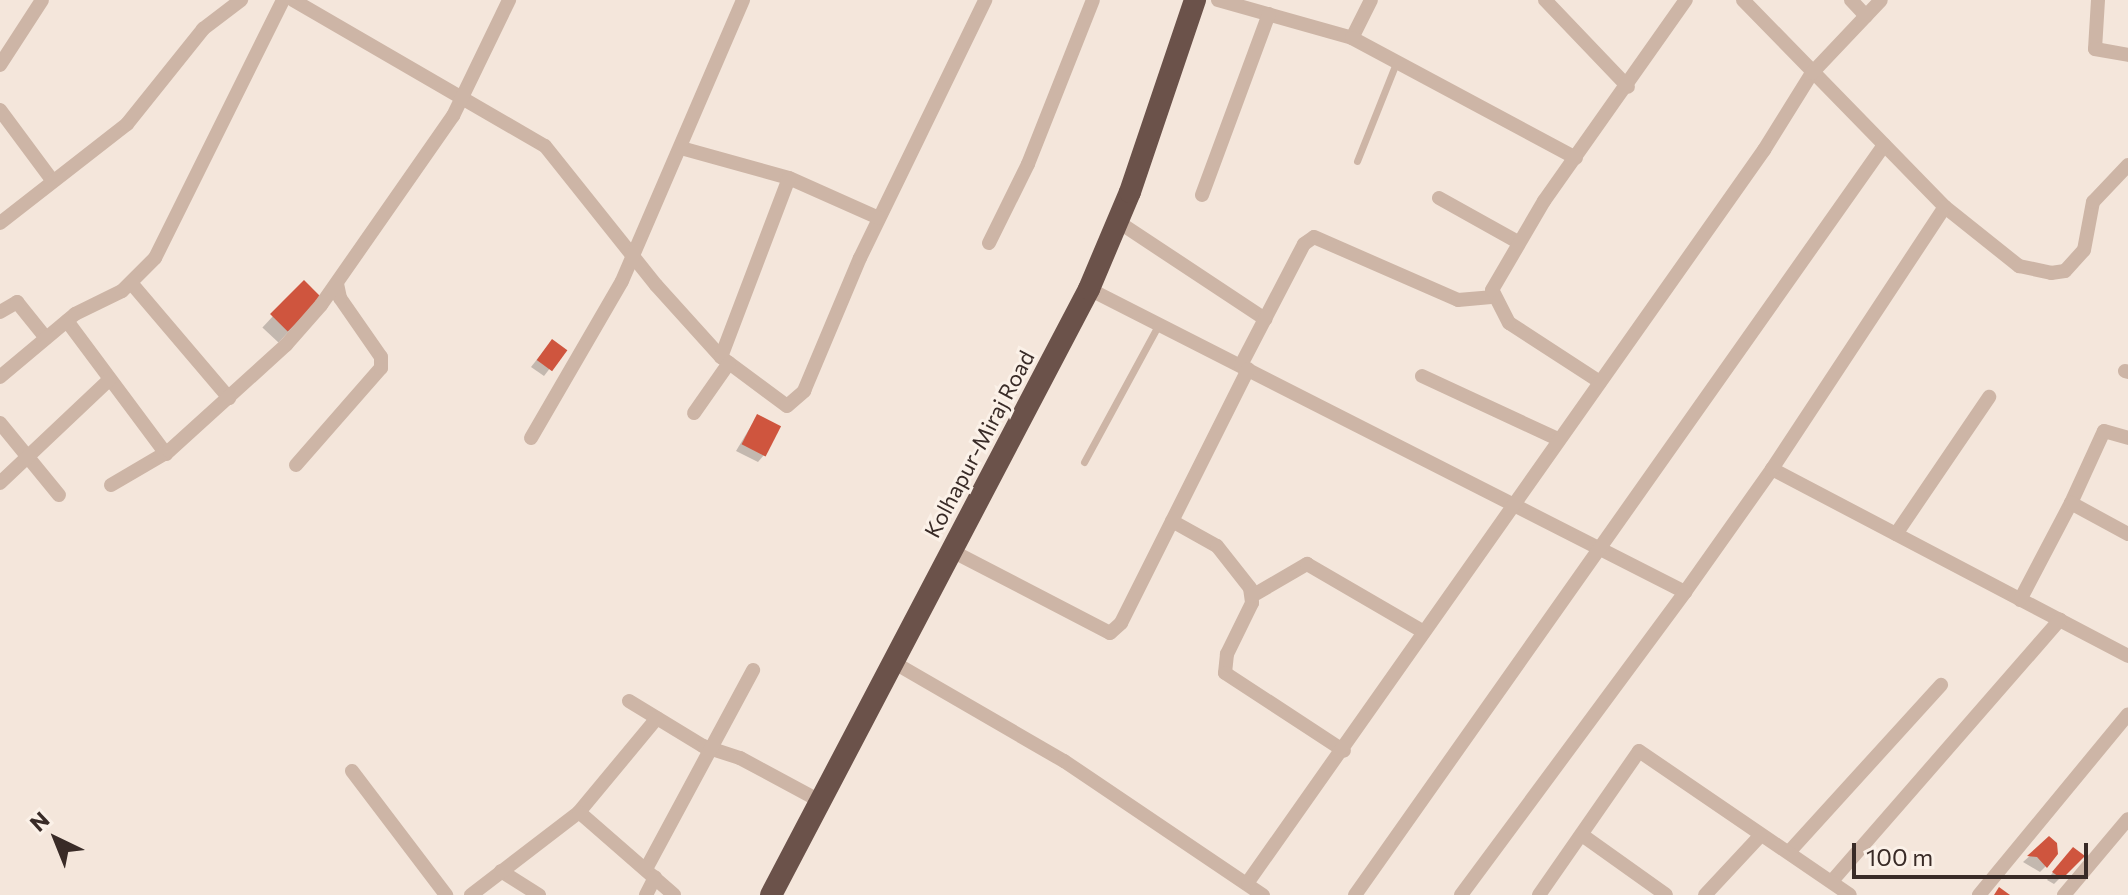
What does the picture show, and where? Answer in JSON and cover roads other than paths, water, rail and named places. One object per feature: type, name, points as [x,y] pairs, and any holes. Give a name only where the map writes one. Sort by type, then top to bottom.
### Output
[{"type":"highway","name":"Kolhapur-Miraj Road","points":[[771,895],[1089,289],[1117,221],[1195,0]]},
{"type":"street","points":[[0,65],[42,0]]},
{"type":"street","points":[[0,223],[127,124],[203,29],[241,0]]},
{"type":"street","points":[[0,377],[67,321],[132,284],[167,239],[283,0]]},
{"type":"street","points":[[293,0],[545,146],[634,257],[725,360],[781,405],[799,399],[879,218],[985,0]]},
{"type":"street","points":[[111,485],[166,454],[229,398],[286,345],[337,284],[462,99],[509,0]]},
{"type":"street","points":[[531,438],[634,257],[743,0]]},
{"type":"street","points":[[989,243],[1028,164],[1093,0]]},
{"type":"street","points":[[1218,0],[1352,38],[1576,158]]},
{"type":"street","points":[[1352,38],[1371,0]]},
{"type":"street","points":[[1545,0],[1628,87]]},
{"type":"street","points":[[1600,382],[1509,323],[1494,297],[1496,278],[1686,0]]},
{"type":"street","points":[[1743,0],[1945,207],[2011,262],[2057,273],[2084,250],[2088,212],[2128,165]]},
{"type":"street","points":[[1851,0],[1866,16]]},
{"type":"street","points":[[1248,882],[1344,751],[1812,73],[1881,0]]},
{"type":"street","points":[[2098,0],[2095,49],[2128,55]]},
{"type":"street","points":[[1202,195],[1269,14]]},
{"type":"street","points":[[0,110],[52,180]]},
{"type":"street","points":[[1355,895],[1598,546],[1884,145]]},
{"type":"street","points":[[681,148],[789,178],[879,218]]},
{"type":"street","points":[[694,413],[725,360],[789,178]]},
{"type":"street","points":[[1439,198],[1518,242]]},
{"type":"street","points":[[1461,895],[1772,469],[1945,207]]},
{"type":"street","points":[[1117,221],[1265,319]]},
{"type":"street","points":[[952,551],[1110,633],[1121,623],[1172,521],[1265,319],[1304,244],[1314,237],[1458,300],[1494,297]]},
{"type":"street","points":[[132,284],[229,398]]},
{"type":"street","points":[[296,465],[381,368],[381,357],[340,298],[337,284]]},
{"type":"street","points":[[1089,289],[1685,592]]},
{"type":"street","points":[[0,312],[17,302],[46,338]]},
{"type":"street","points":[[67,321],[166,454]]},
{"type":"street","points":[[1422,376],[1558,439]]},
{"type":"street","points":[[0,483],[29,459],[110,379]]},
{"type":"street","points":[[1896,534],[1989,397]]},
{"type":"street","points":[[0,423],[59,495]]},
{"type":"street","points":[[2020,600],[2071,503],[2104,431],[2128,438]]},
{"type":"street","points":[[1772,469],[2128,656]]},
{"type":"street","points":[[2071,503],[2128,534]]},
{"type":"street","points":[[1172,521],[1224,552],[1252,596]]},
{"type":"street","points":[[1344,751],[1225,673],[1227,654],[1252,596],[1307,564],[1424,632]]},
{"type":"street","points":[[1832,881],[2060,620]]},
{"type":"street","points":[[893,662],[1064,761],[1248,882],[1263,895]]},
{"type":"street","points":[[646,895],[650,873],[753,670]]},
{"type":"street","points":[[1789,852],[1941,685]]},
{"type":"street","points":[[629,701],[711,748],[740,758],[820,801]]},
{"type":"street","points":[[1979,895],[2128,714]]},
{"type":"street","points":[[471,895],[579,812],[657,718]]},
{"type":"street","points":[[1539,895],[1639,751],[1850,895]]},
{"type":"street","points":[[352,771],[446,895]]},
{"type":"street","points":[[579,812],[674,895]]},
{"type":"street","points":[[2064,895],[2128,819]]},
{"type":"street","points":[[1582,835],[1666,895]]},
{"type":"street","points":[[1705,895],[1760,836]]},
{"type":"street","points":[[501,871],[539,895]]},
{"type":"lane","points":[[1357,161],[1396,63]]},
{"type":"lane","points":[[1084,462],[1159,324]]}]
